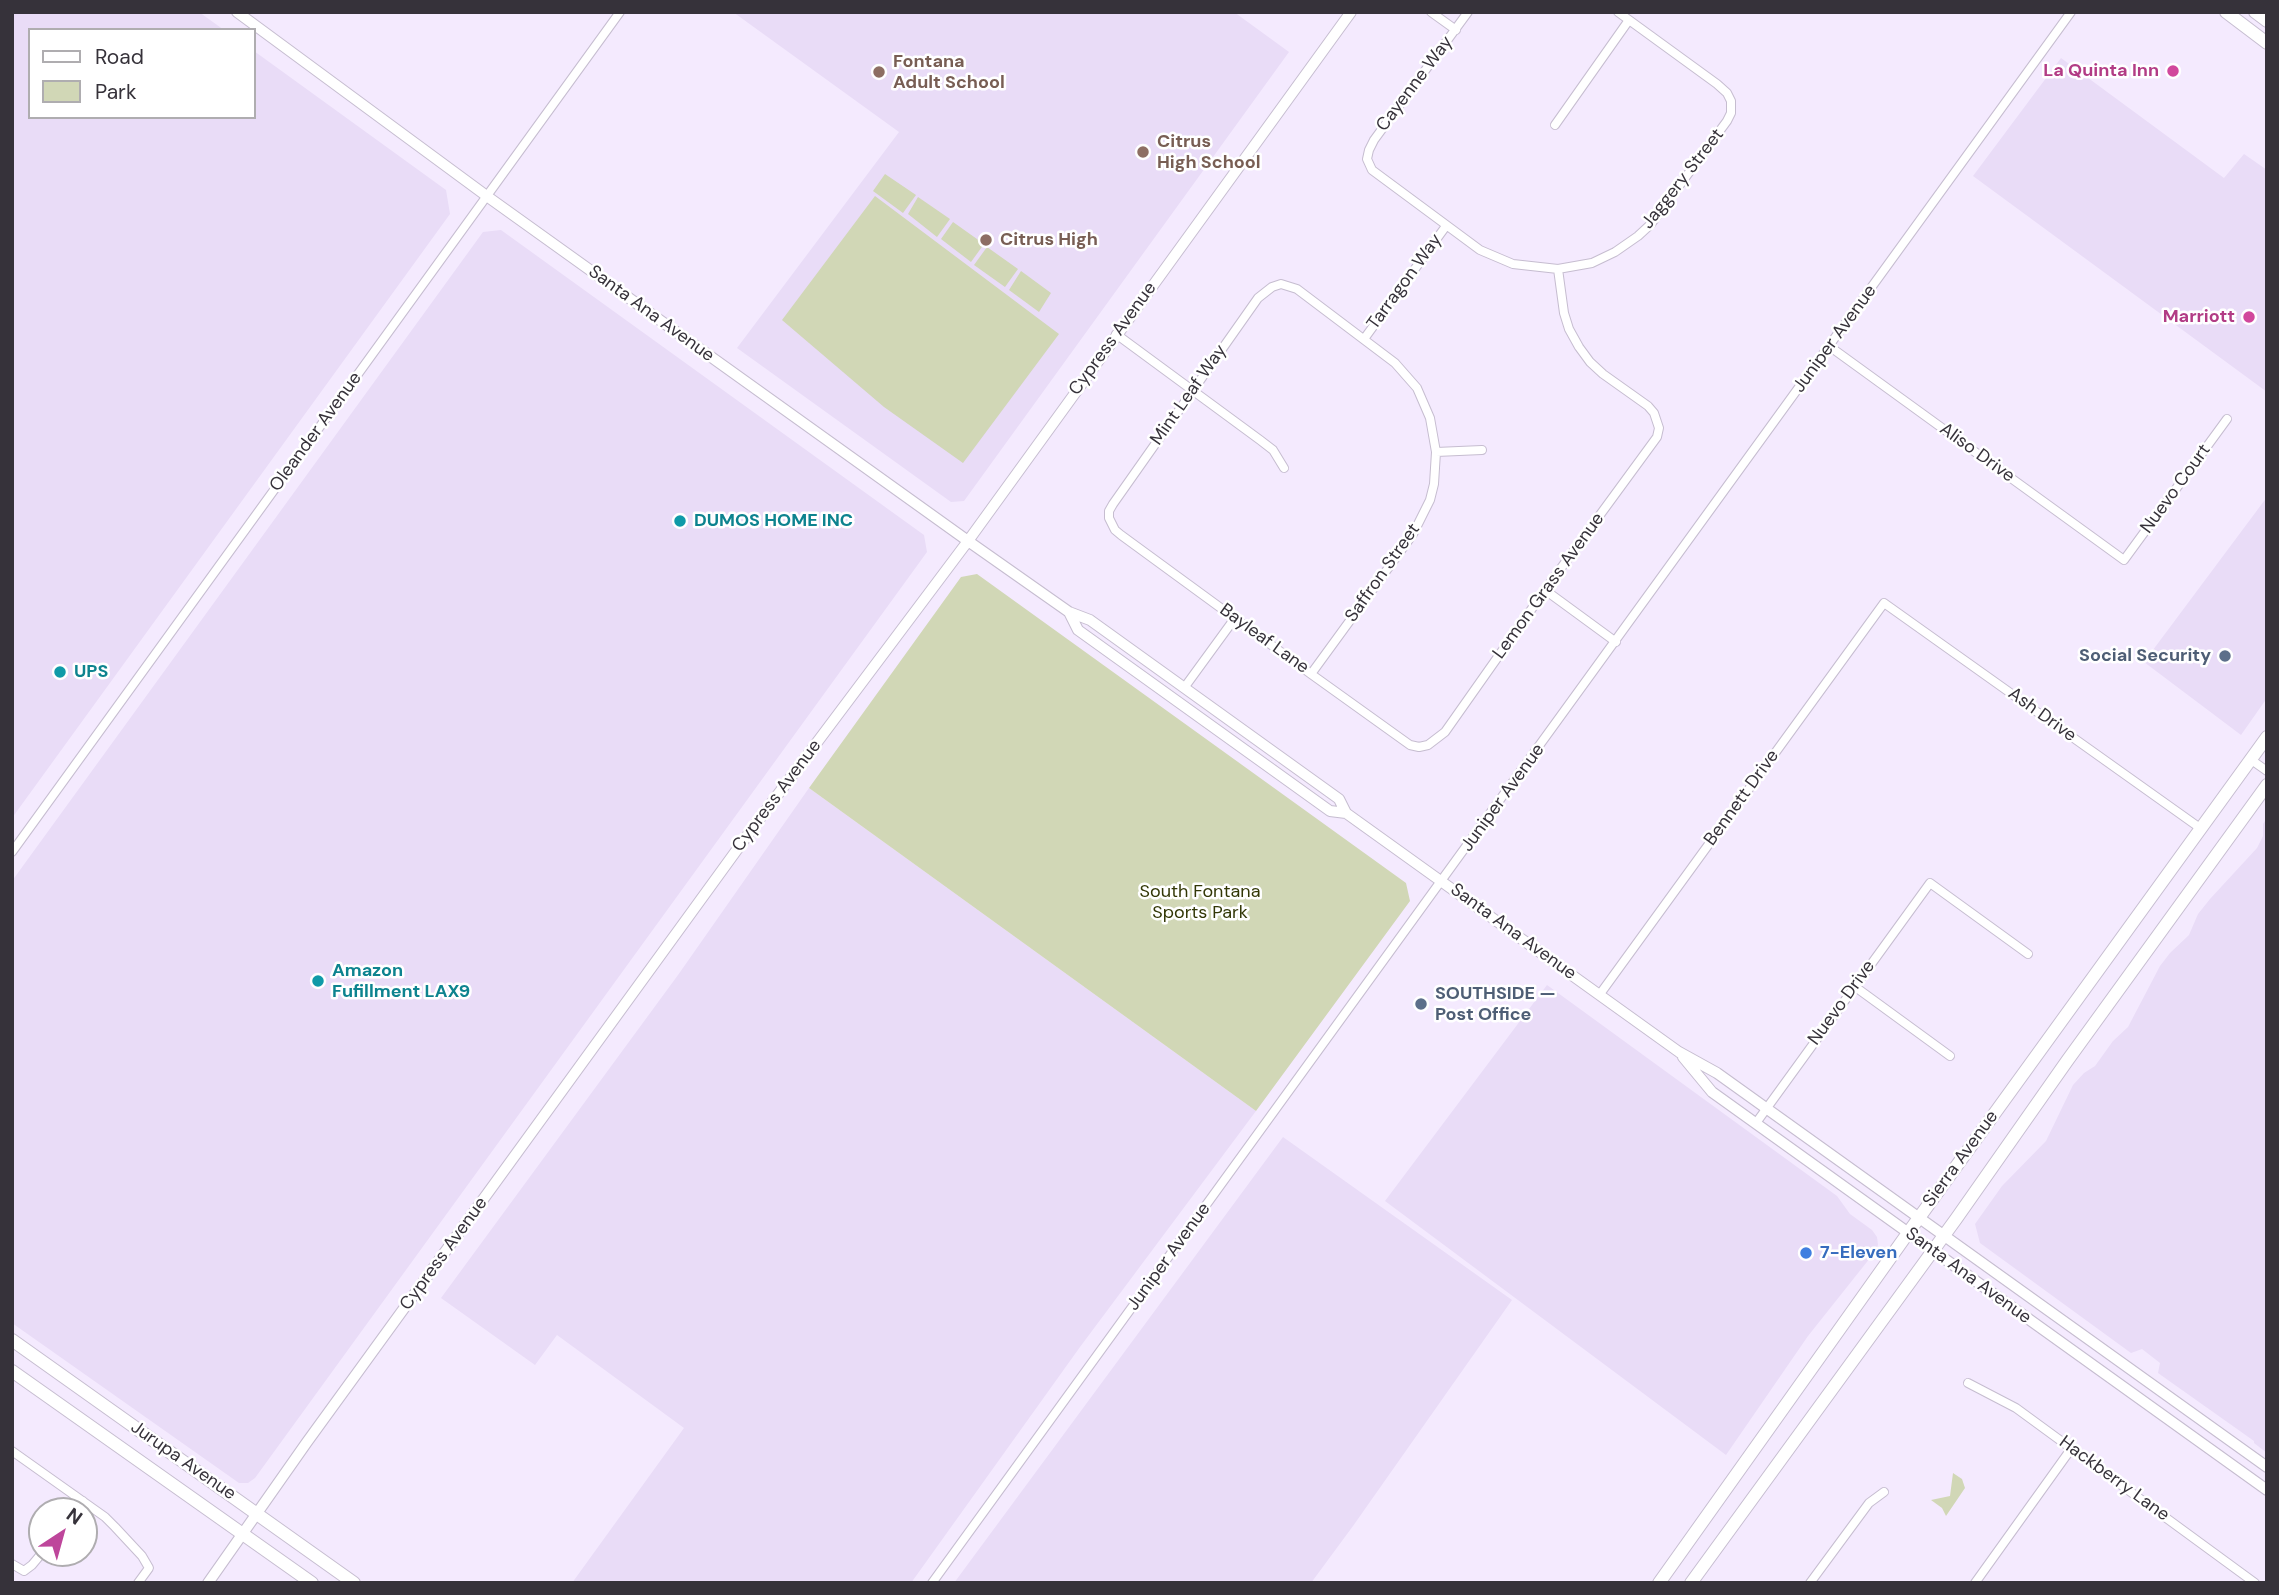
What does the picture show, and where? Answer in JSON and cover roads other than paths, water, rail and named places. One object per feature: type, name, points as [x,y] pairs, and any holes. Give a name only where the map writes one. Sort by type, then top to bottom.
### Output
[{"type":"main road","points":[[2226,12],[2267,43]]},
{"type":"main road","points":[[2255,12],[2267,21]]},
{"type":"main road","name":"Sierra Avenue","points":[[1659,1583],[1919,1217],[2267,737]]},
{"type":"main road","name":"Sierra Avenue","points":[[1691,1583],[2267,785]]},
{"type":"main road","name":"Jurupa Avenue","points":[[12,1340],[354,1583]]},
{"type":"main road","name":"Jurupa Avenue","points":[[12,1371],[312,1583]]},
{"type":"street","name":"Santa Ana Avenue","points":[[237,12],[488,197],[968,541],[1069,612],[1090,620],[1339,799],[1346,813]]},
{"type":"street","name":"Oleander Avenue","points":[[12,852],[620,12]]},
{"type":"street","name":"Cypress Avenue","points":[[208,1583],[752,829],[968,541],[1351,12]]},
{"type":"street","points":[[1432,12],[1456,30]]},
{"type":"street","name":"Cayenne Way","points":[[1367,159],[1374,140],[1468,12]]},
{"type":"street","points":[[1555,125],[1629,20],[1618,12]]},
{"type":"street","name":"Juniper Avenue","points":[[932,1583],[2071,12]]},
{"type":"street","name":"Jaggery Street","points":[[1367,159],[1372,170],[1446,226],[1480,250],[1502,260],[1526,267],[1558,269],[1592,263],[1615,252],[1651,224],[1731,113],[1731,101],[1727,93],[1629,20]]},
{"type":"street","name":"Tarragon Way","points":[[1364,339],[1446,226]]},
{"type":"street","name":"Lemon Grass Avenue","points":[[1428,746],[1445,732],[1657,437],[1658,421],[1648,406],[1603,374],[1579,347],[1564,313],[1558,269]]},
{"type":"street","name":"Saffron Street","points":[[1281,284],[1297,289],[1395,363],[1417,388],[1430,418],[1436,452],[1434,484],[1421,521],[1311,674]]},
{"type":"street","name":"Mint Leaf Way","points":[[1109,518],[1113,504],[1258,298],[1272,286],[1281,284]]},
{"type":"street","points":[[1116,334],[1266,445],[1279,458],[1284,468]]},
{"type":"street","name":"Aliso Drive","points":[[1829,346],[2124,559]]},
{"type":"street","name":"Nuevo Court","points":[[2124,559],[2227,419]]},
{"type":"street","points":[[1436,452],[1482,450]]},
{"type":"street","name":"Bayleaf Lane","points":[[1109,518],[1121,536],[1410,745],[1428,746]]},
{"type":"street","points":[[1545,590],[1616,642]]},
{"type":"street","name":"Ash Drive","points":[[1884,603],[2200,828]]},
{"type":"street","name":"Bennett Drive","points":[[1600,994],[1884,603]]},
{"type":"street","name":"Santa Ana Avenue","points":[[1069,612],[1078,630],[1330,811],[1346,813],[1679,1052],[1717,1073],[2267,1467]]},
{"type":"street","points":[[1184,688],[1235,618]]},
{"type":"street","points":[[2250,759],[2267,771]]},
{"type":"street","name":"Nuevo Drive","points":[[1756,1123],[1930,883],[2028,954]]},
{"type":"street","points":[[1854,986],[1950,1056]]},
{"type":"street","name":"Santa Ana Avenue","points":[[1679,1052],[1712,1092],[2267,1490]]},
{"type":"street","name":"Hackberry Lane","points":[[1968,1383],[2005,1401],[2255,1583]]},
{"type":"street","points":[[1975,1583],[2071,1448]]},
{"type":"street","points":[[12,1451],[76,1497]]},
{"type":"street","points":[[1810,1583],[1869,1503],[1884,1492]]},
{"type":"street","points":[[98,1514],[115,1527],[142,1556],[149,1568],[138,1583]]},
{"type":"street","points":[[12,1564],[22,1571],[30,1567]]},
{"type":"place","name":"La Quinta Inn","points":[[2173,71]]},
{"type":"place","name":"Fontana Adult School","points":[[879,72]]},
{"type":"place","name":"Citrus High School","points":[[1143,152]]},
{"type":"place","name":"Citrus High","points":[[986,240]]},
{"type":"place","name":"Marriott","points":[[2249,317]]},
{"type":"place","name":"DUMOS HOME INC","points":[[680,521]]},
{"type":"place","name":"Social Security","points":[[2225,656]]},
{"type":"place","name":"UPS","points":[[60,672]]},
{"type":"place","name":"Amazon Fufillment LAX9","points":[[318,981]]},
{"type":"place","name":"SOUTHSIDE — Post Office","points":[[1421,1004]]},
{"type":"place","name":"7-Eleven","points":[[1806,1253]]},
{"type":"park label","name":"South Fontana Sports Park","points":[[1200,902]]}]
